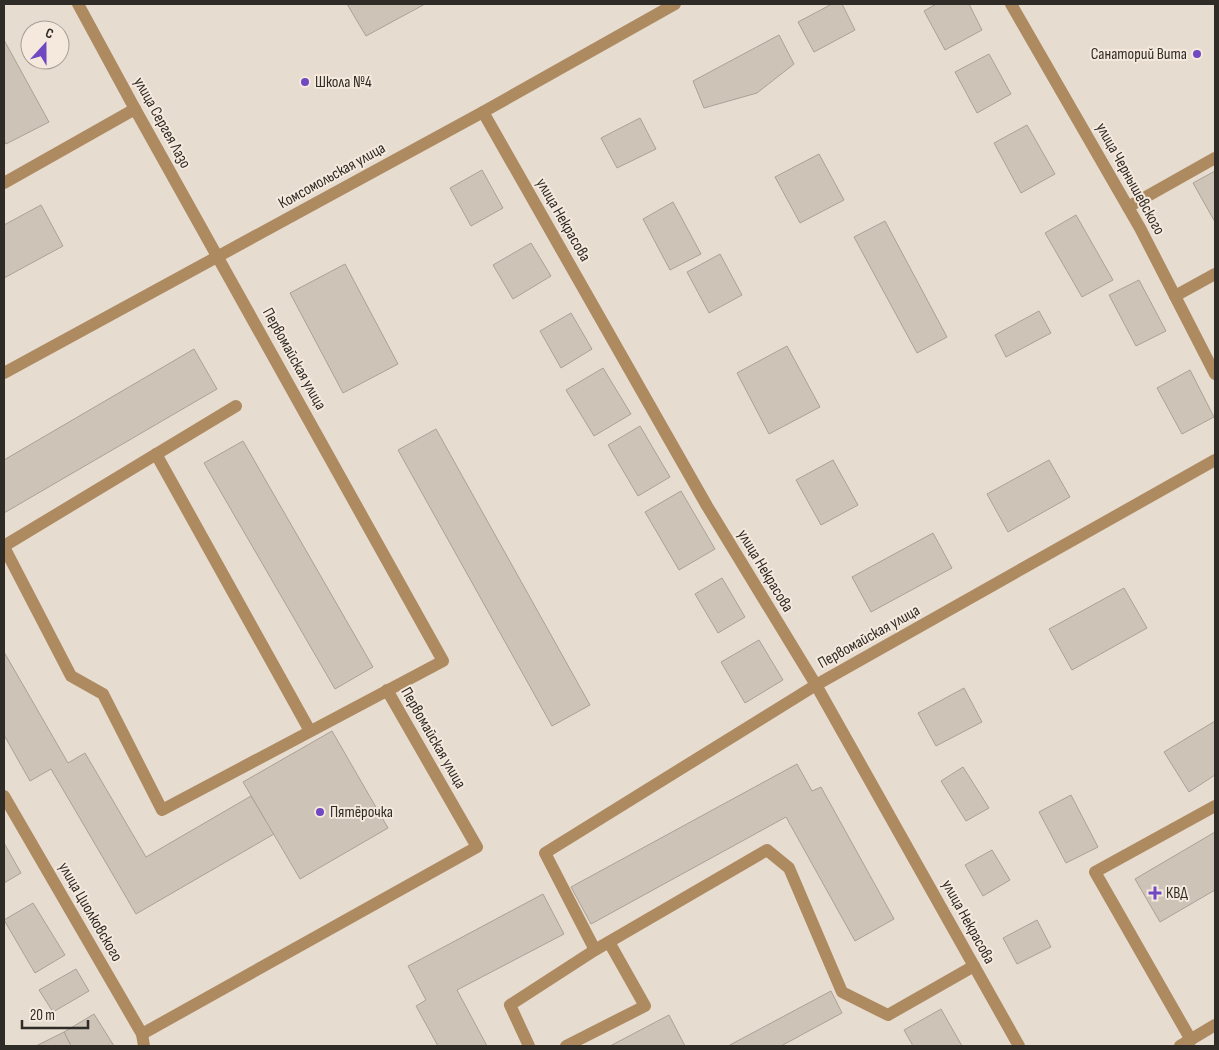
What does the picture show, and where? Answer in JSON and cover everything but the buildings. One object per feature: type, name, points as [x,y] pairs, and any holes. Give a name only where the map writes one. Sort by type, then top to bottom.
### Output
[{"type":"street","name":"улица Сергея Лазо","points":[[78,4],[134,109],[219,258]]},
{"type":"street","name":"Комсомольская улица","points":[[4,373],[219,258],[675,4]]},
{"type":"street","name":"улица Чернышевского","points":[[1011,4],[1128,207],[1215,374]]},
{"type":"street","points":[[4,183],[134,109]]},
{"type":"street","name":"улица Некрасова","points":[[483,112],[707,506],[816,685],[1019,1046]]},
{"type":"street","points":[[1128,207],[1215,158]]},
{"type":"street","name":"Первомайская улица","points":[[143,1040],[477,847],[387,690],[443,661],[219,258]]},
{"type":"street","points":[[1175,296],[1215,274]]},
{"type":"street","points":[[236,406],[4,547],[71,676],[103,694],[162,810],[387,690]]},
{"type":"street","points":[[156,454],[310,731]]},
{"type":"street","name":"Первомайская улица","points":[[595,950],[545,853],[816,685],[1215,460]]},
{"type":"street","name":"улица Циолковского","points":[[4,796],[143,1040]]},
{"type":"street","points":[[1215,806],[1094,872],[1186,1043],[1215,1026]]},
{"type":"street","points":[[529,1046],[510,1005],[595,950],[767,850],[789,868],[842,992],[888,1014],[974,966]]},
{"type":"street","points":[[566,1046],[645,1006],[609,942]]},
{"type":"place","name":"Санаторий Вита","points":[[1197,54]]},
{"type":"place","name":"Школа №4","points":[[305,82]]},
{"type":"place","name":"Пятёрочка","points":[[320,812]]},
{"type":"place","name":"КВД","points":[[1155,893]]}]
